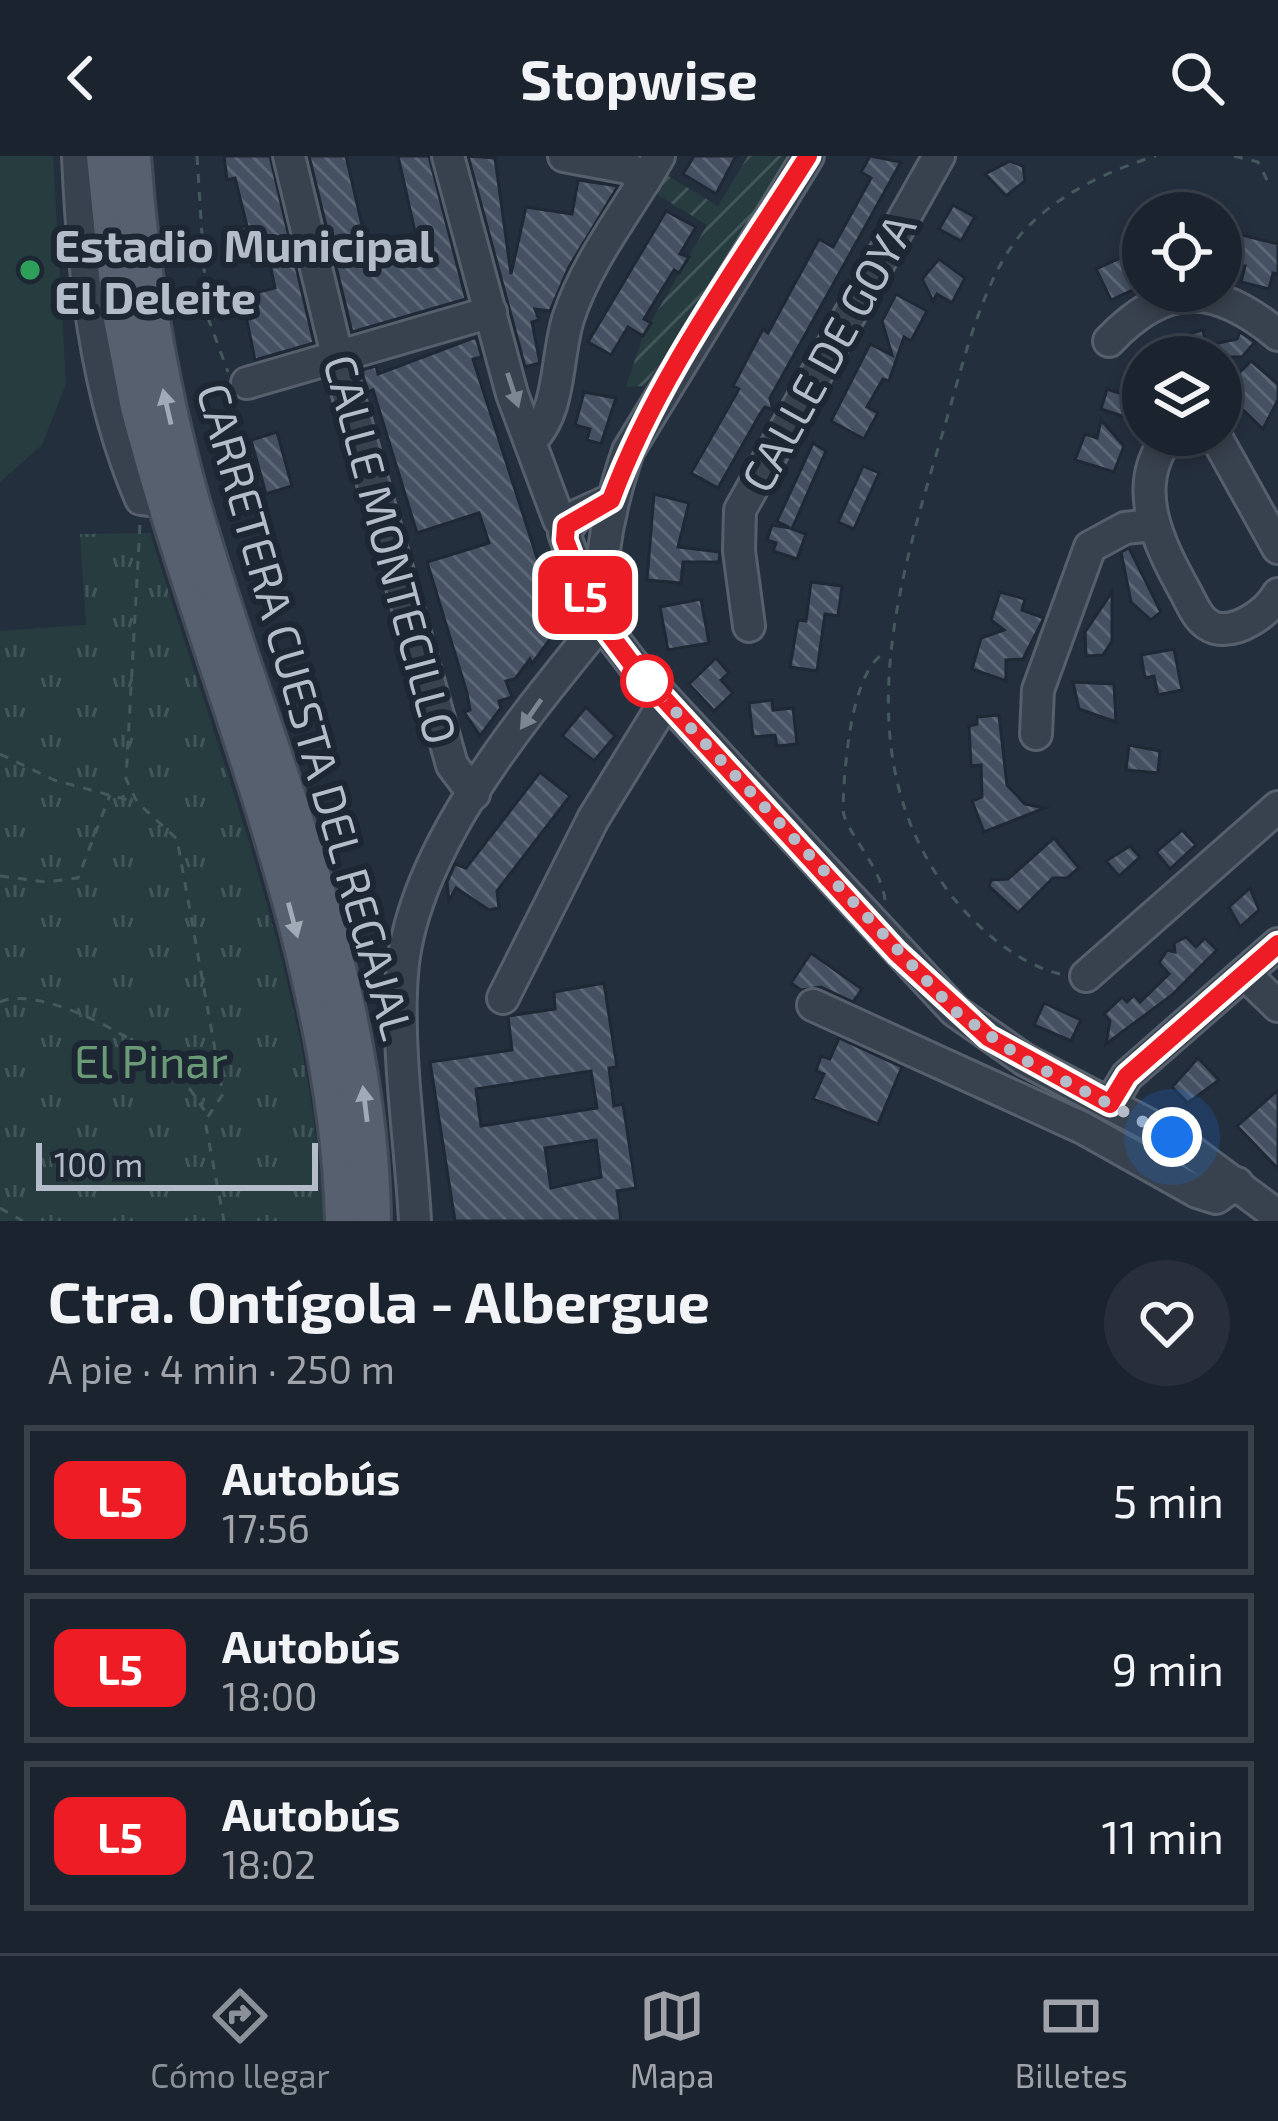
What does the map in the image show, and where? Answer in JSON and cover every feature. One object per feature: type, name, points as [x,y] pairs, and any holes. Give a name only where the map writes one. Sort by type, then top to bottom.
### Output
[{"type":"main road","name":"CARRETERA CUESTA DEL REGAJAL","points":[[105,156],[121,313],[152,501],[320,1018],[343,1159],[344,1221]]},
{"type":"main road","name":"CARRETERA CUESTA DEL REGAJAL","points":[[132,156],[149,313],[185,479],[348,1013],[372,1158],[372,1221]]},
{"type":"street","points":[[78,156],[90,310],[124,461],[152,501]]},
{"type":"street","name":"CALLE MONTECILLO","points":[[289,156],[337,355],[452,765],[474,794]]},
{"type":"street","points":[[448,156],[491,312],[559,520],[590,527]]},
{"type":"street","points":[[564,156],[652,168]]},
{"type":"street","points":[[808,156],[674,368],[590,527],[602,621],[669,706],[873,927],[971,1025],[1172,1137],[1278,1216]]},
{"type":"street","name":"CALLE DE GOYA","points":[[749,626],[749,592],[739,551],[740,510],[939,156]]},
{"type":"street","points":[[531,440],[548,424],[558,355],[584,280],[652,168]]},
{"type":"street","points":[[1109,341],[1134,316],[1160,301],[1200,293],[1246,308],[1278,335]]},
{"type":"street","points":[[247,383],[491,312]]},
{"type":"street","points":[[1159,456],[1153,468],[1153,525],[1200,618],[1216,628],[1238,627],[1271,607],[1278,594]]},
{"type":"street","points":[[1227,456],[1278,548]]},
{"type":"street","points":[[1036,734],[1038,690],[1090,547],[1125,527],[1153,525]]},
{"type":"street","points":[[416,1221],[401,975],[415,903],[433,856],[474,794],[602,621]]},
{"type":"street","points":[[503,998],[593,819],[657,716],[669,706]]},
{"type":"street","points":[[1086,976],[1278,807]]},
{"type":"street","points":[[1110,1104],[1127,1076],[1278,944]]},
{"type":"street","points":[[1244,974],[1278,1006]]},
{"type":"street","points":[[813,1005],[1083,1128],[1197,1192],[1216,1198],[1237,1183]]},
{"type":"path","points":[[196,156],[207,315],[224,367],[235,381],[247,383]]},
{"type":"path","points":[[1086,976],[1052,972],[971,921],[926,857],[895,785],[887,652],[915,520],[964,350],[1014,244],[1036,218],[1069,197],[1156,156]]},
{"type":"path","points":[[1234,156],[1258,162],[1270,186]]},
{"type":"path","points":[[137,802],[126,764],[152,501]]},
{"type":"path","points":[[873,927],[886,910],[879,869],[847,824],[843,808],[854,712],[871,665],[887,652]]},
{"type":"path","points":[[0,754],[54,780],[137,802],[177,839],[224,1094],[207,1114]]},
{"type":"path","points":[[0,876],[46,882],[78,878],[110,794]]},
{"type":"path","points":[[0,1002],[8,998],[48,1003],[88,1016],[177,1072],[207,1114],[224,1221]]},
{"type":"path","points":[[0,1208],[23,1221]]},
{"type":"green space","name":"Estadio Municipal El Deleite","points":[[0,156],[53,156],[66,384],[42,445],[0,482]]},
{"type":"green space","points":[[748,156],[792,156],[645,386],[626,387],[643,336],[707,225],[653,192],[665,174],[718,206]]},
{"type":"green space","name":"El Pinar","points":[[150,533],[232,787],[281,959],[316,1133],[324,1221],[0,1221],[0,631],[86,625],[80,534]]},
{"type":"building","points":[[224,156],[270,156],[314,343],[255,360],[242,296],[275,288],[268,255],[238,262],[234,228],[247,226],[235,178],[227,180]]},
{"type":"building","points":[[309,156],[346,156],[372,268],[420,254],[398,156],[429,156],[466,299],[352,332]]},
{"type":"building","points":[[468,156],[495,158],[511,274],[526,207],[572,214],[578,180],[618,186],[569,267],[550,311],[535,309],[539,320],[532,322],[540,363],[525,367]]},
{"type":"building","points":[[694,156],[736,156],[716,194],[683,174]]},
{"type":"building","points":[[870,156],[901,162],[770,398],[773,410],[765,407],[760,414],[718,488],[691,473],[739,389],[733,386],[763,329],[768,333],[819,239],[833,247],[871,178],[861,172]]},
{"type":"building","points":[[1010,161],[1023,166],[1025,181],[1006,196],[985,174]]},
{"type":"building","points":[[953,205],[975,217],[961,241],[939,229]]},
{"type":"building","points":[[666,211],[696,227],[680,254],[689,257],[679,273],[674,270],[644,319],[651,323],[643,336],[628,327],[611,355],[588,342]]},
{"type":"building","points":[[1242,235],[1278,244],[1278,274],[1273,273],[1269,289],[1242,282]]},
{"type":"building","points":[[1122,257],[1122,295],[1111,300],[1096,269]]},
{"type":"building","points":[[939,259],[965,278],[952,303],[937,294],[933,301],[922,279]]},
{"type":"building","points":[[896,294],[927,311],[911,341],[904,337],[889,381],[883,379],[867,407],[878,413],[864,439],[831,421],[870,344],[892,355],[882,321]]},
{"type":"building","points":[[1240,332],[1255,342],[1242,357]]},
{"type":"building","points":[[476,337],[482,357],[473,359],[559,626],[551,628],[553,635],[532,664],[530,659],[515,679],[506,681],[512,697],[499,701],[501,708],[480,736],[464,712],[470,710],[467,693],[427,562],[489,543],[479,513],[417,533],[373,390],[368,392],[361,370],[376,366],[378,374]]},
{"type":"building","points":[[1251,361],[1278,384],[1278,400],[1263,429],[1242,409],[1242,370]]},
{"type":"building","points":[[1107,389],[1122,394],[1122,416],[1101,409]]},
{"type":"building","points":[[584,392],[616,398],[601,444],[587,440],[590,429],[575,425]]},
{"type":"building","points":[[1101,420],[1122,444],[1114,472],[1075,460],[1085,434],[1097,438]]},
{"type":"building","points":[[277,432],[292,486],[266,494],[251,440]]},
{"type":"building","points":[[813,443],[826,451],[792,529],[806,534],[797,559],[773,551],[776,543],[767,540],[772,525],[790,528],[777,521]]},
{"type":"building","points":[[863,466],[879,473],[854,529],[838,522]]},
{"type":"building","points":[[654,494],[689,503],[678,547],[720,552],[719,562],[683,562],[681,583],[647,580]]},
{"type":"building","points":[[1129,548],[1161,612],[1151,620],[1131,602],[1121,552]]},
{"type":"building","points":[[811,582],[842,586],[838,616],[825,614],[817,671],[790,667],[798,620],[806,621]]},
{"type":"building","points":[[1000,592],[1025,599],[1022,610],[1044,618],[1023,659],[1006,660],[1006,681],[972,669],[981,638],[1004,630],[991,620]]},
{"type":"building","points":[[1112,592],[1112,641],[1103,655],[1086,656],[1085,632]]},
{"type":"building","points":[[701,599],[709,643],[668,650],[660,607]]},
{"type":"building","points":[[1174,649],[1182,690],[1158,695],[1154,676],[1145,678],[1141,655]]},
{"type":"building","points":[[716,658],[729,673],[721,680],[733,693],[714,711],[689,684]]},
{"type":"building","points":[[1073,682],[1114,684],[1116,722],[1079,709]]},
{"type":"building","points":[[772,700],[773,710],[793,708],[797,744],[777,746],[775,735],[753,737],[749,703]]},
{"type":"building","points":[[586,707],[615,736],[594,761],[562,736]]},
{"type":"building","points":[[999,715],[1007,785],[1025,804],[1045,808],[984,832],[972,801],[982,797],[981,765],[971,766],[969,726],[977,724],[977,717]]},
{"type":"building","points":[[1129,745],[1160,751],[1158,773],[1126,770]]},
{"type":"building","points":[[540,772],[570,796],[497,891],[499,908],[489,910],[456,888],[449,901],[447,882],[455,864],[466,868]]},
{"type":"building","points":[[1182,830],[1196,845],[1170,869],[1156,852]]},
{"type":"building","points":[[1054,838],[1079,868],[1067,878],[1053,878],[1018,913],[989,886],[991,880],[1008,879]]},
{"type":"building","points":[[1130,846],[1140,857],[1119,876],[1106,861]]},
{"type":"building","points":[[1250,888],[1259,910],[1240,927],[1229,907]]},
{"type":"building","points":[[1186,937],[1196,947],[1205,938],[1217,950],[1172,995],[1106,1044],[1110,1021],[1104,1014],[1122,997],[1127,1002],[1134,995],[1140,1002],[1169,974],[1159,963],[1167,950],[1175,952],[1174,943]]},
{"type":"building","points":[[811,953],[862,989],[853,1002],[821,987],[801,990],[791,983]]},
{"type":"building","points":[[604,983],[617,1067],[609,1068],[614,1106],[623,1104],[636,1188],[617,1191],[621,1221],[455,1221],[430,1062],[512,1050],[508,1016],[555,1009],[554,992]],"holes":[[[591,1071],[597,1108],[481,1126],[476,1089]],[[596,1140],[601,1177],[551,1188],[545,1148]]]},
{"type":"building","points":[[1044,1003],[1081,1020],[1071,1041],[1034,1025]]},
{"type":"building","points":[[839,1038],[902,1067],[878,1124],[813,1099],[824,1074],[816,1071],[821,1056],[830,1059]]},
{"type":"building","points":[[1198,1058],[1219,1080],[1188,1103],[1172,1087]]},
{"type":"building","points":[[1278,1090],[1278,1169],[1237,1126]]},
{"type":"bus line","name":"L5","points":[[808,156],[674,368],[628,451],[611,500],[566,526],[565,540],[592,611],[669,706],[955,1011],[1025,1060],[1110,1104],[1127,1076],[1278,944]]},
{"type":"place","name":"Estadio Municipal El Deleite","points":[[30,270]]},
{"type":"route","points":[[647,681],[955,1011],[1025,1060],[1172,1137]]}]
